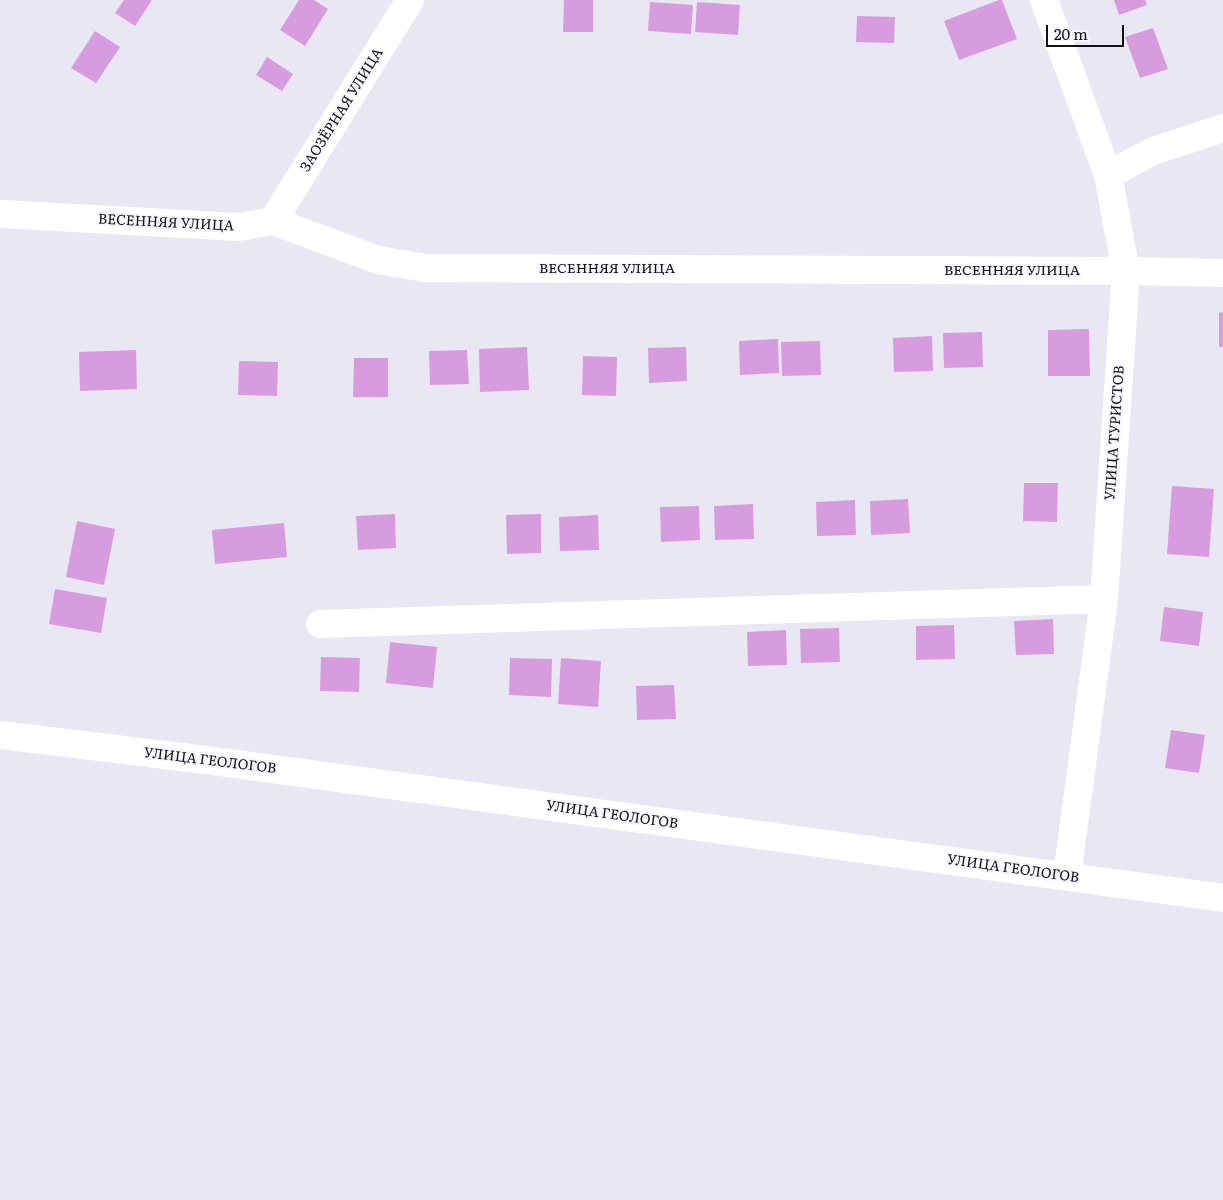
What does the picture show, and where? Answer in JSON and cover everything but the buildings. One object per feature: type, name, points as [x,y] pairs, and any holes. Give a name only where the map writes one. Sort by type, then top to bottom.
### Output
[{"type":"street","name":"ЗАОЗЁРНАЯ УЛИЦА","points":[[273,221],[410,0]]},
{"type":"street","name":"УЛИЦА ТУРИСТОВ","points":[[1044,0],[1108,175],[1126,271],[1104,599],[1067,876]]},
{"type":"street","points":[[1108,175],[1153,151],[1223,128]]},
{"type":"street","name":"ВЕСЕННЯЯ УЛИЦА","points":[[0,214],[239,227],[273,221],[378,260],[425,268],[1223,273]]},
{"type":"street","points":[[320,624],[1104,599]]},
{"type":"street","name":"УЛИЦА ГЕОЛОГОВ","points":[[0,735],[206,760],[1223,898]]}]
